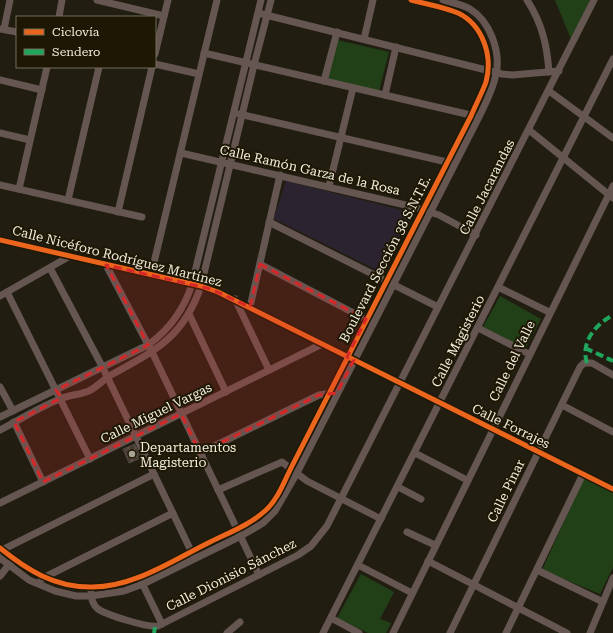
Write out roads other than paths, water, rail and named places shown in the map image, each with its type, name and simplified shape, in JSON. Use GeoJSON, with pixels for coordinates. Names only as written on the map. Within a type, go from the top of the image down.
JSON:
{"type":"FeatureCollection","features":[{"type":"Feature","properties":{"kind":"street"},"geometry":{"type":"LineString","coordinates":[[10,0],[2,29],[16,32]]}},
{"type":"Feature","properties":{"kind":"street"},"geometry":{"type":"LineString","coordinates":[[58,16],[62,0]]}},
{"type":"Feature","properties":{"kind":"street"},"geometry":{"type":"LineString","coordinates":[[97,0],[164,16]]}},
{"type":"Feature","properties":{"kind":"street"},"geometry":{"type":"LineString","coordinates":[[156,50],[168,0]]}},
{"type":"Feature","properties":{"kind":"street"},"geometry":{"type":"LineString","coordinates":[[151,275],[217,0]]}},
{"type":"Feature","properties":{"kind":"street"},"geometry":{"type":"LineString","coordinates":[[0,417],[148,345],[164,332],[179,314],[192,284],[261,0]]}},
{"type":"Feature","properties":{"kind":"street"},"geometry":{"type":"LineString","coordinates":[[0,430],[61,398],[87,392],[152,352],[171,337],[189,314],[201,286],[254,64],[271,0]]}},
{"type":"Feature","properties":{"kind":"street"},"geometry":{"type":"LineString","coordinates":[[364,39],[373,0]]}},
{"type":"Feature","properties":{"kind":"street"},"geometry":{"type":"LineString","coordinates":[[411,0],[457,13],[470,0]]}},
{"type":"Feature","properties":{"kind":"street"},"geometry":{"type":"LineString","coordinates":[[443,0],[464,6]]}},
{"type":"Feature","properties":{"kind":"street"},"geometry":{"type":"LineString","coordinates":[[527,0],[545,35],[549,72]]}},
{"type":"Feature","properties":{"kind":"street","name":"Calle Jacarandas"},"geometry":{"type":"LineString","coordinates":[[399,383],[476,235],[594,0]]}},
{"type":"Feature","properties":{"kind":"street","name":"Boulevard Sección 38 S.N.T.E."},"geometry":{"type":"LineString","coordinates":[[0,558],[34,583],[65,594],[91,596],[118,593],[143,584],[241,536],[270,518],[280,504],[328,393],[366,319],[426,210],[455,164],[491,91],[496,73],[496,52],[489,30],[478,15],[464,6]]}},
{"type":"Feature","properties":{"kind":"street"},"geometry":{"type":"LineString","coordinates":[[258,13],[496,73],[512,75],[559,70]]}},
{"type":"Feature","properties":{"kind":"street","name":"Boulevard Sección 38 S.N.T.E."},"geometry":{"type":"LineString","coordinates":[[1,550],[43,578],[70,586],[91,588],[111,586],[139,577],[237,529],[258,516],[271,505],[294,471],[337,393],[393,285],[447,162],[482,91],[488,70],[487,50],[480,33],[470,22],[457,13]]}},
{"type":"Feature","properties":{"kind":"street"},"geometry":{"type":"LineString","coordinates":[[324,81],[337,32]]}},
{"type":"Feature","properties":{"kind":"street"},"geometry":{"type":"LineString","coordinates":[[385,95],[396,47]]}},
{"type":"Feature","properties":{"kind":"street"},"geometry":{"type":"LineString","coordinates":[[204,53],[479,117]]}},
{"type":"Feature","properties":{"kind":"street","name":"Calle Magisterio"},"geometry":{"type":"LineString","coordinates":[[323,633],[398,488],[613,59]]}},
{"type":"Feature","properties":{"kind":"street"},"geometry":{"type":"LineString","coordinates":[[156,64],[199,74]]}},
{"type":"Feature","properties":{"kind":"street"},"geometry":{"type":"LineString","coordinates":[[19,189],[47,68]]}},
{"type":"Feature","properties":{"kind":"street"},"geometry":{"type":"LineString","coordinates":[[68,200],[99,68]]}},
{"type":"Feature","properties":{"kind":"street"},"geometry":{"type":"LineString","coordinates":[[118,212],[152,68]]}},
{"type":"Feature","properties":{"kind":"street"},"geometry":{"type":"LineString","coordinates":[[0,80],[42,90]]}},
{"type":"Feature","properties":{"kind":"street"},"geometry":{"type":"LineString","coordinates":[[329,186],[353,88]]}},
{"type":"Feature","properties":{"kind":"street"},"geometry":{"type":"LineString","coordinates":[[549,91],[613,138]]}},
{"type":"Feature","properties":{"kind":"street"},"geometry":{"type":"LineString","coordinates":[[234,112],[455,164]]}},
{"type":"Feature","properties":{"kind":"street"},"geometry":{"type":"LineString","coordinates":[[529,130],[611,196]]}},
{"type":"Feature","properties":{"kind":"street"},"geometry":{"type":"LineString","coordinates":[[0,133],[30,140]]}},
{"type":"Feature","properties":{"kind":"street","name":"Calle Ramón Garza de la Rosa"},"geometry":{"type":"LineString","coordinates":[[181,153],[222,161],[426,210],[476,235]]}},
{"type":"Feature","properties":{"kind":"street"},"geometry":{"type":"LineString","coordinates":[[250,307],[280,175]]}},
{"type":"Feature","properties":{"kind":"street"},"geometry":{"type":"LineString","coordinates":[[0,185],[142,217]]}},
{"type":"Feature","properties":{"kind":"street","name":"Calle del Valle"},"geometry":{"type":"LineString","coordinates":[[393,633],[549,312],[611,196],[613,186]]}},
{"type":"Feature","properties":{"kind":"street"},"geometry":{"type":"LineString","coordinates":[[269,222],[438,307]]}},
{"type":"Feature","properties":{"kind":"street","name":"Calle Nicéforo Rodríguez Martínez"},"geometry":{"type":"LineString","coordinates":[[0,240],[201,286],[250,307],[399,383]]}},
{"type":"Feature","properties":{"kind":"street"},"geometry":{"type":"LineString","coordinates":[[70,256],[3,294],[61,398],[90,459]]}},
{"type":"Feature","properties":{"kind":"street"},"geometry":{"type":"LineString","coordinates":[[260,264],[373,323]]}},
{"type":"Feature","properties":{"kind":"street"},"geometry":{"type":"LineString","coordinates":[[106,265],[152,352],[259,575]]}},
{"type":"Feature","properties":{"kind":"street"},"geometry":{"type":"LineString","coordinates":[[50,268],[103,368],[195,558]]}},
{"type":"Feature","properties":{"kind":"street"},"geometry":{"type":"LineString","coordinates":[[498,287],[549,312]]}},
{"type":"Feature","properties":{"kind":"street"},"geometry":{"type":"LineString","coordinates":[[235,300],[269,370]]}},
{"type":"Feature","properties":{"kind":"street"},"geometry":{"type":"LineString","coordinates":[[189,314],[226,392]]}},
{"type":"Feature","properties":{"kind":"street"},"geometry":{"type":"LineString","coordinates":[[478,328],[529,354]]}},
{"type":"Feature","properties":{"kind":"street","name":"Calle Miguel Vargas"},"geometry":{"type":"LineString","coordinates":[[0,503],[322,344]]}},
{"type":"Feature","properties":{"kind":"street","name":"Calle Pinar"},"geometry":{"type":"LineString","coordinates":[[450,633],[580,368],[587,362],[613,374]]}},
{"type":"Feature","properties":{"kind":"street","name":"Calle Forrajes"},"geometry":{"type":"LineString","coordinates":[[399,383],[539,451],[613,489]]}},
{"type":"Feature","properties":{"kind":"street","name":"Calle Dionisio Sánchez"},"geometry":{"type":"LineString","coordinates":[[91,596],[94,604],[102,611],[151,626],[162,624],[298,556],[311,546],[327,526],[399,383]]}},
{"type":"Feature","properties":{"kind":"street"},"geometry":{"type":"LineString","coordinates":[[0,387],[13,411]]}},
{"type":"Feature","properties":{"kind":"street"},"geometry":{"type":"LineString","coordinates":[[200,453],[319,395],[337,393]]}},
{"type":"Feature","properties":{"kind":"street"},"geometry":{"type":"LineString","coordinates":[[562,405],[613,432]]}},
{"type":"Feature","properties":{"kind":"street"},"geometry":{"type":"LineString","coordinates":[[14,422],[43,482]]}},
{"type":"Feature","properties":{"kind":"street"},"geometry":{"type":"LineString","coordinates":[[415,453],[467,480]]}},
{"type":"Feature","properties":{"kind":"street"},"geometry":{"type":"LineString","coordinates":[[218,490],[279,462],[285,462],[294,471],[381,519]]}},
{"type":"Feature","properties":{"kind":"street"},"geometry":{"type":"LineString","coordinates":[[1,550],[154,474]]}},
{"type":"Feature","properties":{"kind":"street"},"geometry":{"type":"LineString","coordinates":[[506,633],[583,474]]}},
{"type":"Feature","properties":{"kind":"street"},"geometry":{"type":"LineString","coordinates":[[398,488],[422,499]]}},
{"type":"Feature","properties":{"kind":"street"},"geometry":{"type":"LineString","coordinates":[[34,583],[173,513]]}},
{"type":"Feature","properties":{"kind":"street"},"geometry":{"type":"LineString","coordinates":[[407,532],[436,545]]}},
{"type":"Feature","properties":{"kind":"street"},"geometry":{"type":"LineString","coordinates":[[0,576],[13,558]]}},
{"type":"Feature","properties":{"kind":"street"},"geometry":{"type":"LineString","coordinates":[[428,561],[567,633]]}},
{"type":"Feature","properties":{"kind":"street"},"geometry":{"type":"LineString","coordinates":[[358,565],[412,593]]}},
{"type":"Feature","properties":{"kind":"street"},"geometry":{"type":"LineString","coordinates":[[537,570],[603,602]]}},
{"type":"Feature","properties":{"kind":"street"},"geometry":{"type":"LineString","coordinates":[[139,577],[162,624]]}},
{"type":"Feature","properties":{"kind":"street"},"geometry":{"type":"LineString","coordinates":[[590,633],[613,578]]}},
{"type":"Feature","properties":{"kind":"street"},"geometry":{"type":"LineString","coordinates":[[91,588],[91,596]]}},
{"type":"Feature","properties":{"kind":"street"},"geometry":{"type":"LineString","coordinates":[[331,618],[359,633]]}},
{"type":"Feature","properties":{"kind":"street"},"geometry":{"type":"LineString","coordinates":[[227,633],[240,622]]}},
{"type":"Feature","properties":{"kind":"place","name":"Departamentos Magisterio"},"geometry":{"type":"Point","coordinates":[132,454]}}]}
